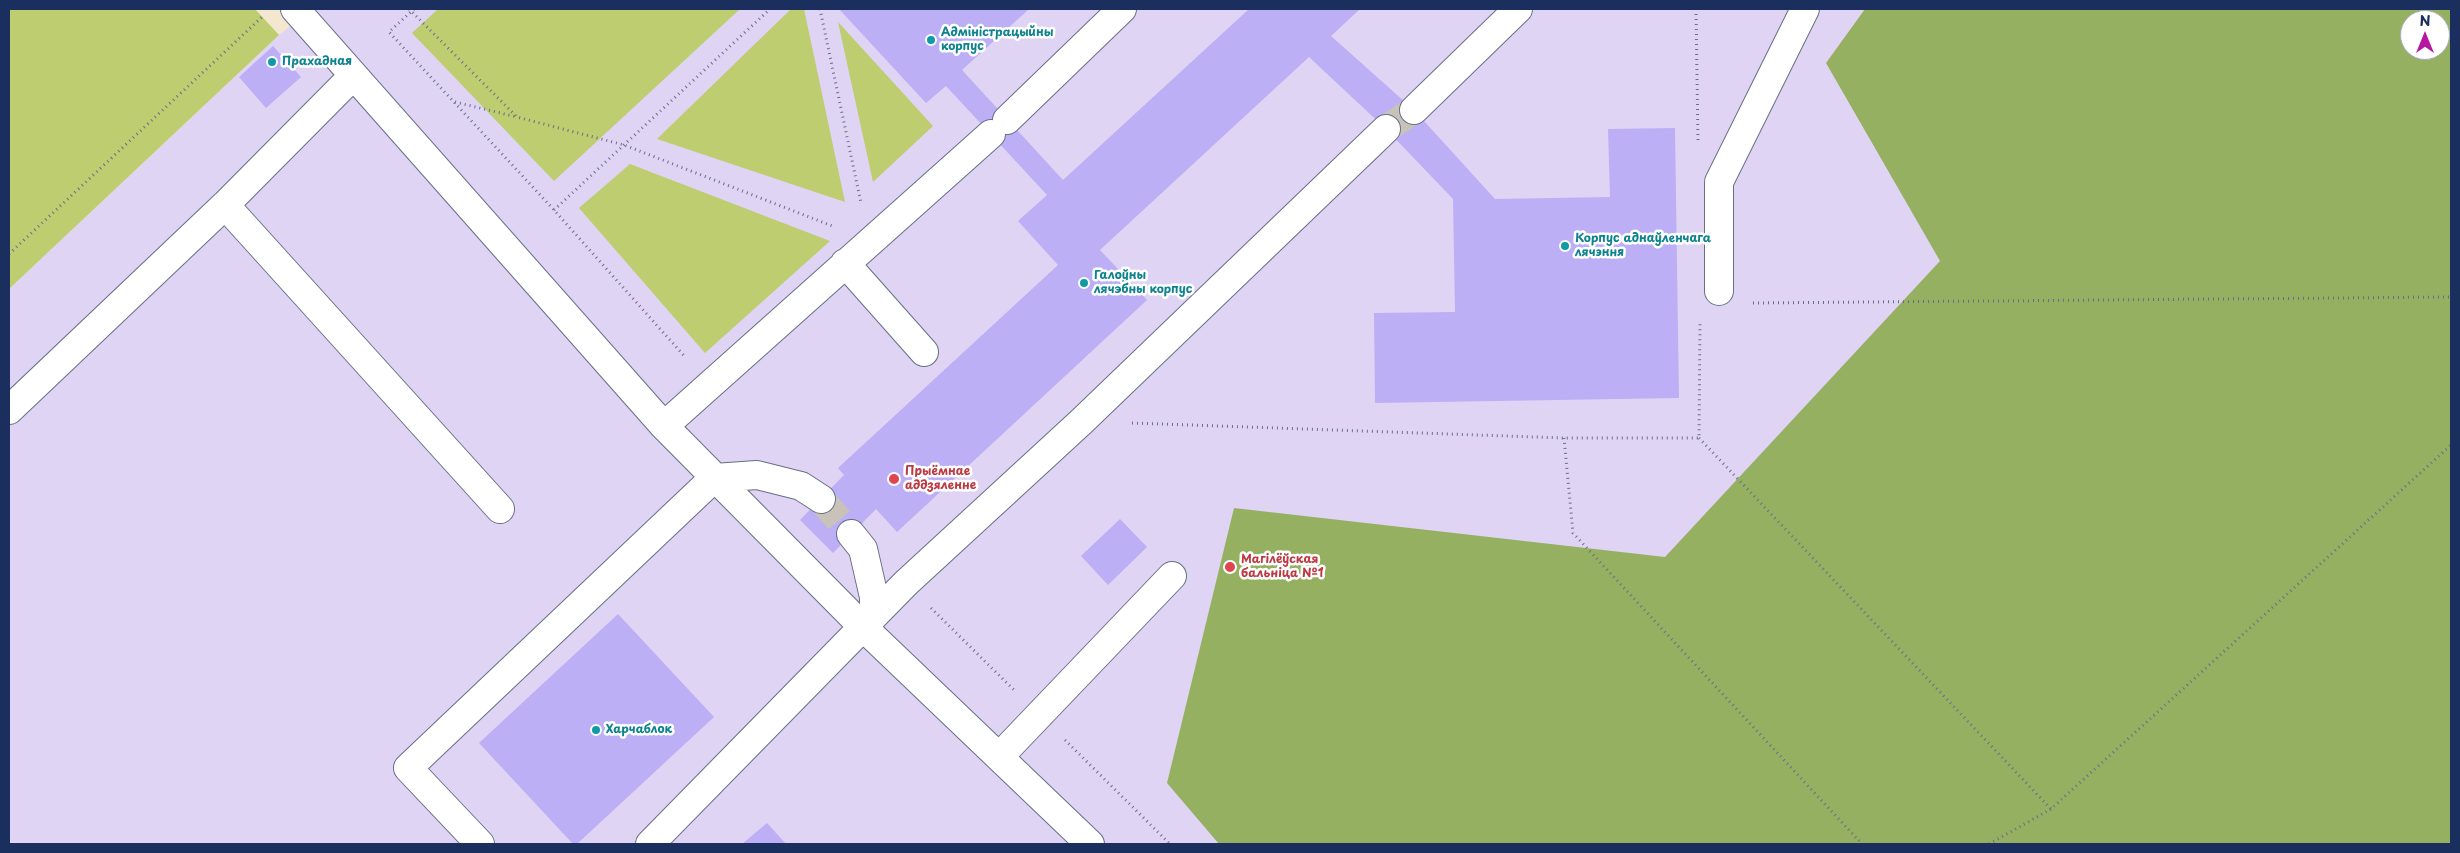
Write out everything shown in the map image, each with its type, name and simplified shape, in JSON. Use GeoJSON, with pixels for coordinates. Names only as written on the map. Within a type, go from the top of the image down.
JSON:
{"type":"FeatureCollection","features":[{"type":"Feature","properties":{"kind":"lane"},"geometry":{"type":"LineString","coordinates":[[295,9],[664,426],[864,628],[1090,844]]}},
{"type":"Feature","properties":{"kind":"lane"},"geometry":{"type":"LineString","coordinates":[[664,426],[869,241],[999,127],[1122,9]]}},
{"type":"Feature","properties":{"kind":"lane"},"geometry":{"type":"LineString","coordinates":[[1414,110],[1518,9]]}},
{"type":"Feature","properties":{"kind":"lane"},"geometry":{"type":"LineString","coordinates":[[1719,291],[1719,182],[1805,9]]}},
{"type":"Feature","properties":{"kind":"lane"},"geometry":{"type":"LineString","coordinates":[[9,410],[225,205],[353,76]]}},
{"type":"Feature","properties":{"kind":"lane"},"geometry":{"type":"LineString","coordinates":[[650,844],[864,628],[906,583],[1081,422],[1386,130]]}},
{"type":"Feature","properties":{"kind":"lane"},"geometry":{"type":"LineString","coordinates":[[225,205],[500,509]]}},
{"type":"Feature","properties":{"kind":"lane"},"geometry":{"type":"LineString","coordinates":[[845,263],[924,352]]}},
{"type":"Feature","properties":{"kind":"lane"},"geometry":{"type":"LineString","coordinates":[[480,844],[408,768],[714,478],[757,475],[801,486],[821,499]]}},
{"type":"Feature","properties":{"kind":"lane"},"geometry":{"type":"LineString","coordinates":[[851,534],[863,550],[874,597],[874,610],[864,628]]}},
{"type":"Feature","properties":{"kind":"lane"},"geometry":{"type":"LineString","coordinates":[[1000,757],[1172,576]]}},
{"type":"Feature","properties":{"kind":"path"},"geometry":{"type":"LineString","coordinates":[[517,117],[411,9],[389,32],[554,210],[710,385]]}},
{"type":"Feature","properties":{"kind":"path"},"geometry":{"type":"LineString","coordinates":[[554,210],[770,9]]}},
{"type":"Feature","properties":{"kind":"path"},"geometry":{"type":"LineString","coordinates":[[820,9],[869,241]]}},
{"type":"Feature","properties":{"kind":"path"},"geometry":{"type":"LineString","coordinates":[[1696,9],[1698,146]]}},
{"type":"Feature","properties":{"kind":"path"},"geometry":{"type":"LineString","coordinates":[[9,254],[263,16]]}},
{"type":"Feature","properties":{"kind":"path"},"geometry":{"type":"LineString","coordinates":[[454,101],[624,145],[869,241]]}},
{"type":"Feature","properties":{"kind":"path"},"geometry":{"type":"LineString","coordinates":[[1749,303],[2451,297]]}},
{"type":"Feature","properties":{"kind":"path"},"geometry":{"type":"LineString","coordinates":[[1700,313],[1699,438],[2051,809]]}},
{"type":"Feature","properties":{"kind":"path"},"geometry":{"type":"LineString","coordinates":[[1081,422],[1564,438],[1699,438]]}},
{"type":"Feature","properties":{"kind":"path"},"geometry":{"type":"LineString","coordinates":[[1564,438],[1573,533],[1862,844]]}},
{"type":"Feature","properties":{"kind":"path"},"geometry":{"type":"LineString","coordinates":[[1989,844],[2051,809],[2451,445]]}},
{"type":"Feature","properties":{"kind":"shaded area","name":"Магілёўская бальніца №1"},"geometry":{"type":"Polygon","coordinates":[[[312,9],[2451,9],[2451,844],[9,844],[9,289],[279,35],[312,9]]]}},
{"type":"Feature","properties":{"kind":"green space"},"geometry":{"type":"Polygon","coordinates":[[[9,9],[255,9],[279,35],[9,289],[9,9]]]}},
{"type":"Feature","properties":{"kind":"green space"},"geometry":{"type":"Polygon","coordinates":[[[438,9],[740,9],[554,181],[412,33],[438,9]]]}},
{"type":"Feature","properties":{"kind":"green space"},"geometry":{"type":"Polygon","coordinates":[[[791,9],[804,9],[845,202],[657,139],[791,9]]]}},
{"type":"Feature","properties":{"kind":"green space"},"geometry":{"type":"Polygon","coordinates":[[[1865,9],[2451,9],[2451,844],[1219,844],[1167,783],[1234,508],[1665,557],[1940,261],[1826,63],[1865,9]]]}},
{"type":"Feature","properties":{"kind":"green space"},"geometry":{"type":"Polygon","coordinates":[[[838,22],[933,126],[873,182],[838,22]]]}},
{"type":"Feature","properties":{"kind":"green space"},"geometry":{"type":"Polygon","coordinates":[[[630,164],[830,241],[705,353],[579,208],[630,164]]]}},
{"type":"Feature","properties":{"kind":"building"},"geometry":{"type":"Polygon","coordinates":[[[839,9],[1029,9],[962,70],[1063,180],[1249,9],[1360,9],[1331,36],[1414,110],[1495,199],[1610,197],[1608,129],[1675,128],[1679,398],[1375,403],[1374,313],[1455,312],[1453,199],[1386,129],[1309,57],[1100,250],[1147,300],[897,532],[876,509],[833,553],[800,520],[844,475],[838,468],[1058,265],[1018,221],[1047,195],[946,86],[926,103],[839,9]]]}},
{"type":"Feature","properties":{"kind":"building","name":"Прахадная"},"geometry":{"type":"Polygon","coordinates":[[[273,46],[301,77],[266,108],[239,77],[273,46]]]}},
{"type":"Feature","properties":{"kind":"building"},"geometry":{"type":"Polygon","coordinates":[[[1120,519],[1147,547],[1108,585],[1081,556],[1120,519]]]}},
{"type":"Feature","properties":{"kind":"building","name":"Харчаблок"},"geometry":{"type":"Polygon","coordinates":[[[618,614],[714,717],[577,844],[573,844],[479,743],[618,614]]]}},
{"type":"Feature","properties":{"kind":"building"},"geometry":{"type":"Polygon","coordinates":[[[767,823],[786,844],[742,844],[767,823]]]}},
{"type":"Feature","properties":{"kind":"tunnel"},"geometry":{"type":"LineString","coordinates":[[1386,129],[1414,110]]}},
{"type":"Feature","properties":{"kind":"tunnel"},"geometry":{"type":"LineString","coordinates":[[821,499],[851,534]]}},
{"type":"Feature","properties":{"kind":"place","name":"Адміністрацыйны корпус"},"geometry":{"type":"Point","coordinates":[931,40]}},
{"type":"Feature","properties":{"kind":"place","name":"Прахадная"},"geometry":{"type":"Point","coordinates":[272,62]}},
{"type":"Feature","properties":{"kind":"place","name":"Корпус аднаўленчага лячэння"},"geometry":{"type":"Point","coordinates":[1565,246]}},
{"type":"Feature","properties":{"kind":"place","name":"Галоўны лячэбны корпус"},"geometry":{"type":"Point","coordinates":[1084,283]}},
{"type":"Feature","properties":{"kind":"place","name":"Прыёмнае аддзяленне"},"geometry":{"type":"Point","coordinates":[894,479]}},
{"type":"Feature","properties":{"kind":"place","name":"Магілёўская бальніца №1"},"geometry":{"type":"Point","coordinates":[1230,567]}},
{"type":"Feature","properties":{"kind":"place","name":"Харчаблок"},"geometry":{"type":"Point","coordinates":[596,730]}}]}
